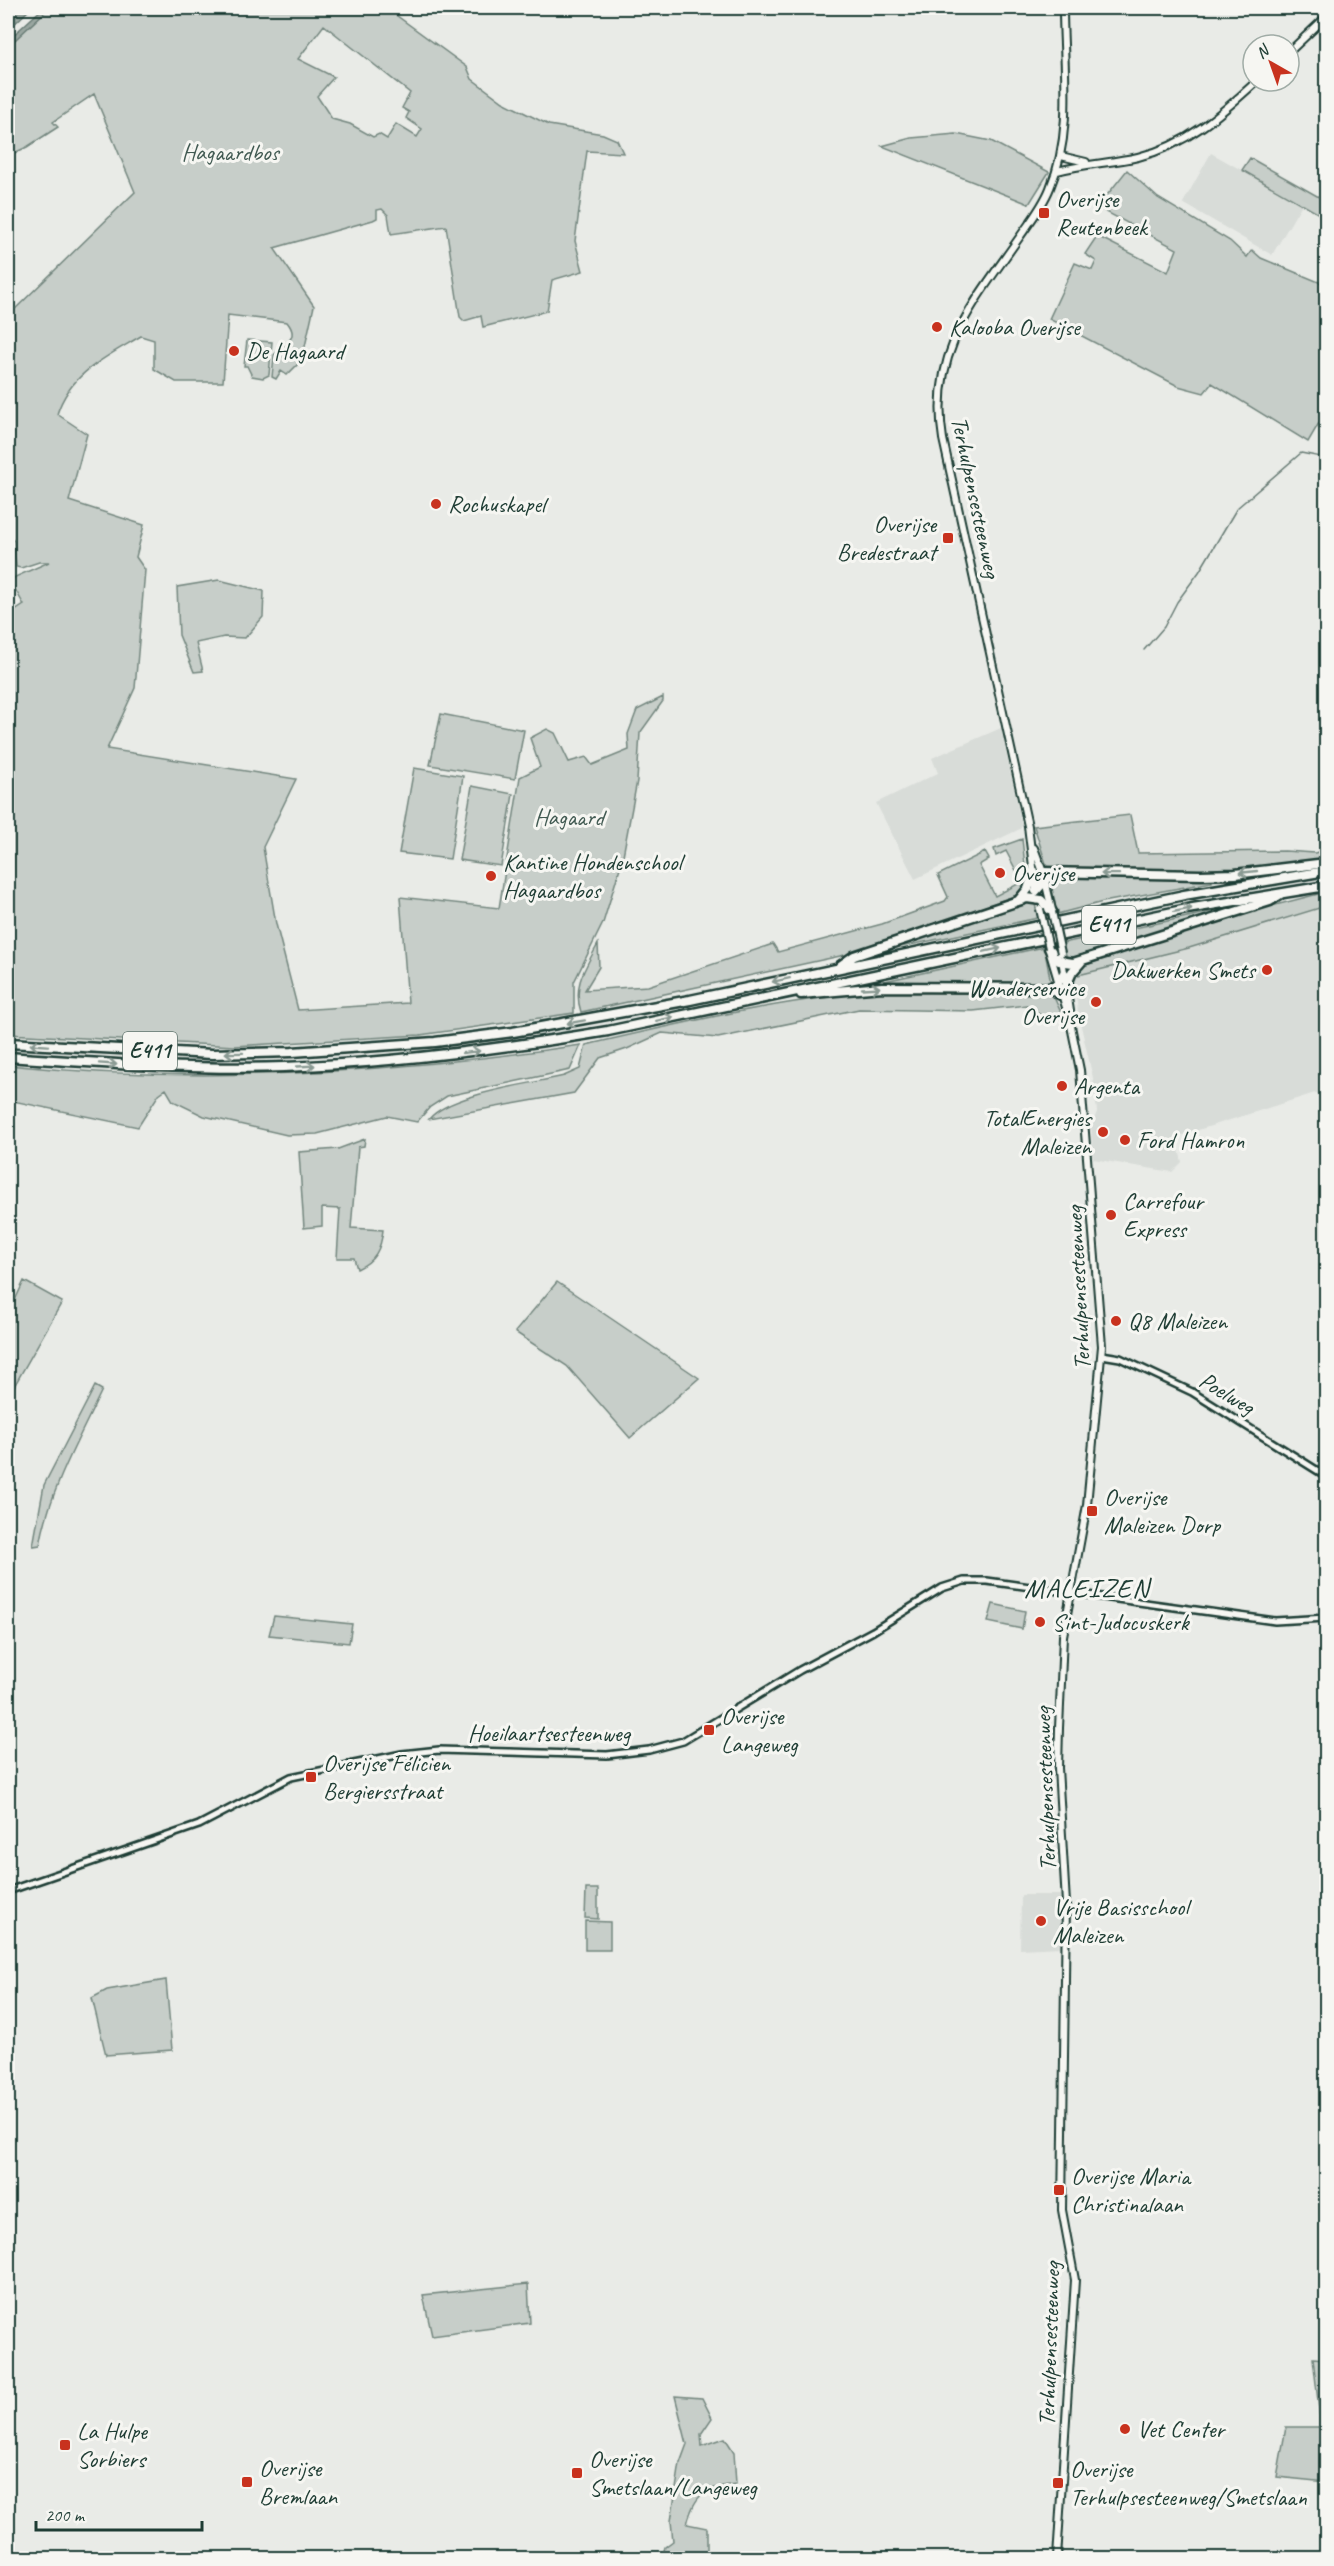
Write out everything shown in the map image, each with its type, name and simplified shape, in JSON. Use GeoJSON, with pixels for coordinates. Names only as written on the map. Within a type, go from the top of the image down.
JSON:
{"type":"FeatureCollection","features":[{"type":"Feature","properties":{"kind":"highway"},"geometry":{"type":"LineString","coordinates":[[1016,902],[1043,874],[1201,875],[1326,863]]}},
{"type":"Feature","properties":{"kind":"highway"},"geometry":{"type":"LineString","coordinates":[[1279,877],[1299,867]]}},
{"type":"Feature","properties":{"kind":"highway","name":"E411"},"geometry":{"type":"LineString","coordinates":[[8,1043],[212,1054],[354,1049],[435,1042],[610,1016],[1279,877],[1326,871]]}},
{"type":"Feature","properties":{"kind":"highway"},"geometry":{"type":"LineString","coordinates":[[1043,874],[1040,897],[1052,912]]}},
{"type":"Feature","properties":{"kind":"highway","name":"E411"},"geometry":{"type":"LineString","coordinates":[[8,1058],[206,1068],[294,1066],[413,1059],[513,1047],[608,1031],[1187,909],[1326,886]]}},
{"type":"Feature","properties":{"kind":"highway"},"geometry":{"type":"LineString","coordinates":[[1060,964],[1084,959],[1270,901],[1284,892]]}},
{"type":"Feature","properties":{"kind":"highway"},"geometry":{"type":"LineString","coordinates":[[838,968],[854,956],[1016,902],[1040,897]]}},
{"type":"Feature","properties":{"kind":"highway"},"geometry":{"type":"LineString","coordinates":[[1048,948],[1060,964],[1058,986],[1061,995]]}},
{"type":"Feature","properties":{"kind":"highway"},"geometry":{"type":"LineString","coordinates":[[792,993],[812,995],[882,987],[1058,986],[1084,959]]}},
{"type":"Feature","properties":{"kind":"main road","name":"Terhulpensesteenweg"},"geometry":{"type":"LineString","coordinates":[[1048,948],[1040,897],[1043,874],[1031,842],[943,439],[940,398],[946,357],[960,325],[1036,215],[1057,171],[1064,129],[1063,8]]}},
{"type":"Feature","properties":{"kind":"main road"},"geometry":{"type":"LineString","coordinates":[[1301,40],[1326,17]]}},
{"type":"Feature","properties":{"kind":"main road"},"geometry":{"type":"LineString","coordinates":[[1057,171],[1139,156],[1181,141],[1212,122],[1244,93]]}},
{"type":"Feature","properties":{"kind":"main road"},"geometry":{"type":"LineString","coordinates":[[1061,156],[1074,161],[1092,163]]}},
{"type":"Feature","properties":{"kind":"main road","name":"Terhulpensesteenweg"},"geometry":{"type":"LineString","coordinates":[[1040,897],[1043,874]]}},
{"type":"Feature","properties":{"kind":"main road","name":"Terhulpensesteenweg"},"geometry":{"type":"LineString","coordinates":[[1052,912],[1060,964],[1058,986],[1070,1021],[1080,1070],[1086,1119],[1102,1355],[1087,1505],[1062,1651],[1058,1768],[1066,1903],[1062,2210],[1075,2280],[1057,2559]]}},
{"type":"Feature","properties":{"kind":"main road","name":"Terhulpensesteenweg"},"geometry":{"type":"LineString","coordinates":[[1061,995],[1070,1021]]}},
{"type":"Feature","properties":{"kind":"street","name":"Poelweg"},"geometry":{"type":"LineString","coordinates":[[1102,1355],[1120,1358],[1192,1392],[1326,1476]]}},
{"type":"Feature","properties":{"kind":"street","name":"Hoeilaartsesteenweg"},"geometry":{"type":"LineString","coordinates":[[8,1891],[199,1825],[291,1777],[402,1754],[439,1749],[607,1755],[650,1750],[684,1741],[800,1670],[873,1631],[932,1593],[952,1584],[987,1581],[1275,1621],[1326,1618]]}},
{"type":"Feature","properties":{"kind":"shaded area"},"geometry":{"type":"Polygon","coordinates":[[[8,8],[30,8],[30,9],[8,30],[8,8]]]}},
{"type":"Feature","properties":{"kind":"shaded area"},"geometry":{"type":"Polygon","coordinates":[[[43,8],[49,8],[8,45],[8,40],[43,8]]]}},
{"type":"Feature","properties":{"kind":"shaded area"},"geometry":{"type":"Polygon","coordinates":[[[1211,153],[1302,204],[1272,255],[1183,203],[1211,153]]]}},
{"type":"Feature","properties":{"kind":"shaded area"},"geometry":{"type":"Polygon","coordinates":[[[1001,728],[1022,825],[1020,829],[915,879],[876,803],[938,773],[932,758],[1001,728]]]}},
{"type":"Feature","properties":{"kind":"shaded area"},"geometry":{"type":"Polygon","coordinates":[[[1326,906],[1326,1098],[1315,1093],[1176,1137],[1182,1162],[1172,1172],[1093,1159],[1091,1127],[1097,1112],[1093,1078],[1078,1013],[1074,976],[1189,948],[1326,906]]]}},
{"type":"Feature","properties":{"kind":"shaded area","name":"Vrije Basisschool Maleizen"},"geometry":{"type":"Polygon","coordinates":[[[1021,1895],[1061,1895],[1061,1947],[1020,1949],[1021,1895]]]}},
{"type":"Feature","properties":{"kind":"green space"},"geometry":{"type":"Polygon","coordinates":[[[46,8],[390,8],[389,10],[467,67],[472,79],[503,102],[549,125],[603,134],[617,140],[623,153],[587,151],[575,241],[583,271],[552,280],[547,311],[483,327],[481,316],[464,321],[460,317],[446,226],[391,234],[388,215],[382,209],[377,210],[377,218],[373,220],[274,248],[314,306],[302,360],[287,375],[281,371],[276,379],[272,377],[274,355],[291,337],[291,328],[287,322],[228,315],[223,382],[176,382],[154,369],[154,340],[141,336],[102,359],[80,377],[71,387],[57,414],[87,434],[69,501],[144,525],[136,557],[145,570],[135,688],[107,749],[296,779],[263,847],[276,924],[298,1010],[408,1003],[400,897],[499,908],[520,777],[540,767],[530,738],[547,729],[555,733],[569,762],[586,757],[592,765],[629,750],[628,734],[637,710],[663,697],[663,701],[640,733],[637,781],[622,861],[603,923],[574,982],[574,1013],[420,1035],[235,1046],[8,1034],[8,646],[15,630],[15,611],[24,605],[11,582],[15,577],[49,562],[16,567],[14,541],[8,535],[8,309],[12,312],[135,192],[94,94],[53,122],[58,127],[8,156],[8,41],[46,8]],[[324,25],[298,59],[334,77],[317,96],[332,119],[350,124],[373,137],[379,134],[387,139],[396,124],[417,137],[422,129],[406,118],[409,112],[402,108],[410,93],[324,25]]]}},
{"type":"Feature","properties":{"kind":"green space"},"geometry":{"type":"Polygon","coordinates":[[[956,134],[991,141],[1049,172],[1029,204],[882,146],[911,138],[956,134]]]}},
{"type":"Feature","properties":{"kind":"green space"},"geometry":{"type":"Polygon","coordinates":[[[1250,158],[1326,201],[1326,218],[1242,170],[1250,158]]]}},
{"type":"Feature","properties":{"kind":"green space"},"geometry":{"type":"Polygon","coordinates":[[[1127,170],[1158,198],[1230,241],[1247,257],[1252,250],[1261,258],[1326,285],[1326,411],[1308,442],[1212,383],[1204,393],[1178,386],[1049,319],[1075,263],[1092,270],[1096,261],[1085,254],[1097,236],[1168,272],[1177,249],[1093,205],[1108,194],[1127,170]]]}},
{"type":"Feature","properties":{"kind":"green space"},"geometry":{"type":"Polygon","coordinates":[[[247,340],[272,342],[269,375],[263,378],[252,376],[247,366],[244,366],[247,340]]]}},
{"type":"Feature","properties":{"kind":"green space"},"geometry":{"type":"Polygon","coordinates":[[[219,580],[264,591],[263,617],[245,638],[224,637],[196,643],[203,671],[194,672],[179,635],[177,587],[219,580]]]}},
{"type":"Feature","properties":{"kind":"green space"},"geometry":{"type":"Polygon","coordinates":[[[441,714],[524,730],[515,779],[430,765],[441,714]]]}},
{"type":"Feature","properties":{"kind":"green space"},"geometry":{"type":"Polygon","coordinates":[[[414,768],[463,776],[450,859],[399,853],[414,768]]]}},
{"type":"Feature","properties":{"kind":"green space"},"geometry":{"type":"Polygon","coordinates":[[[472,786],[513,794],[501,866],[459,860],[472,786]]]}},
{"type":"Feature","properties":{"kind":"green space"},"geometry":{"type":"Polygon","coordinates":[[[1130,815],[1138,853],[1285,851],[1315,853],[1326,849],[1326,861],[1204,872],[1047,867],[1034,826],[1130,815]]]}},
{"type":"Feature","properties":{"kind":"green space"},"geometry":{"type":"Polygon","coordinates":[[[1022,839],[1026,874],[1023,888],[1025,891],[1020,894],[854,953],[581,1012],[579,985],[598,944],[599,967],[585,990],[648,986],[773,944],[778,952],[882,924],[945,901],[948,897],[938,875],[985,852],[989,859],[979,865],[995,896],[1022,882],[1006,851],[996,856],[994,849],[1022,839]]]}},
{"type":"Feature","properties":{"kind":"green space"},"geometry":{"type":"Polygon","coordinates":[[[1060,876],[1211,877],[1212,882],[1103,902],[1057,914],[1050,878],[1060,876]]]}},
{"type":"Feature","properties":{"kind":"green space"},"geometry":{"type":"Polygon","coordinates":[[[1326,892],[1326,906],[1189,948],[1074,976],[1080,967],[1206,923],[1326,892]]]}},
{"type":"Feature","properties":{"kind":"green space"},"geometry":{"type":"Polygon","coordinates":[[[1034,899],[1038,918],[896,948],[895,945],[1034,899]]]}},
{"type":"Feature","properties":{"kind":"green space"},"geometry":{"type":"Polygon","coordinates":[[[1225,909],[1070,961],[1067,959],[1063,943],[1225,909]]]}},
{"type":"Feature","properties":{"kind":"green space"},"geometry":{"type":"Polygon","coordinates":[[[1044,947],[1051,983],[1045,985],[882,985],[880,982],[1044,947]]]}},
{"type":"Feature","properties":{"kind":"green space"},"geometry":{"type":"Polygon","coordinates":[[[886,991],[1045,991],[1052,993],[1064,1019],[1046,1019],[1027,1005],[973,1011],[859,1009],[718,1038],[662,1033],[600,1058],[574,1093],[429,1119],[439,1110],[472,1097],[564,1076],[580,1069],[586,1045],[773,1006],[886,991]]]}},
{"type":"Feature","properties":{"kind":"green space"},"geometry":{"type":"Polygon","coordinates":[[[581,1045],[570,1070],[447,1096],[430,1107],[417,1122],[387,1116],[317,1134],[287,1135],[204,1116],[173,1101],[166,1089],[159,1094],[138,1127],[8,1100],[8,1065],[151,1074],[294,1073],[438,1063],[581,1045]]]}},
{"type":"Feature","properties":{"kind":"green space"},"geometry":{"type":"Polygon","coordinates":[[[365,1139],[364,1146],[358,1147],[351,1228],[383,1230],[376,1254],[357,1269],[354,1258],[337,1258],[340,1209],[322,1208],[322,1226],[304,1228],[299,1152],[338,1149],[365,1139]]]}},
{"type":"Feature","properties":{"kind":"green space"},"geometry":{"type":"Polygon","coordinates":[[[24,1281],[62,1302],[13,1388],[8,1384],[8,1315],[24,1281]]]}},
{"type":"Feature","properties":{"kind":"green space"},"geometry":{"type":"Polygon","coordinates":[[[557,1282],[699,1378],[630,1438],[567,1366],[515,1332],[557,1282]]]}},
{"type":"Feature","properties":{"kind":"green space"},"geometry":{"type":"Polygon","coordinates":[[[95,1386],[102,1390],[58,1485],[40,1545],[33,1546],[44,1485],[95,1386]]]}},
{"type":"Feature","properties":{"kind":"green space"},"geometry":{"type":"Polygon","coordinates":[[[993,1604],[1025,1611],[1022,1629],[988,1622],[993,1604]]]}},
{"type":"Feature","properties":{"kind":"green space"},"geometry":{"type":"Polygon","coordinates":[[[274,1616],[352,1624],[349,1643],[269,1635],[274,1616]]]}},
{"type":"Feature","properties":{"kind":"green space"},"geometry":{"type":"Polygon","coordinates":[[[586,1889],[598,1889],[598,1919],[585,1918],[586,1889]]]}},
{"type":"Feature","properties":{"kind":"green space"},"geometry":{"type":"Polygon","coordinates":[[[585,1921],[610,1922],[610,1950],[585,1950],[585,1921]]]}},
{"type":"Feature","properties":{"kind":"green space"},"geometry":{"type":"Polygon","coordinates":[[[166,1980],[172,2050],[106,2055],[92,1998],[107,1990],[166,1980]]]}},
{"type":"Feature","properties":{"kind":"green space"},"geometry":{"type":"Polygon","coordinates":[[[528,2284],[530,2323],[432,2336],[423,2295],[528,2284]]]}},
{"type":"Feature","properties":{"kind":"green space"},"geometry":{"type":"Polygon","coordinates":[[[1313,2358],[1326,2359],[1326,2482],[1277,2477],[1286,2427],[1321,2427],[1313,2358]]]}},
{"type":"Feature","properties":{"kind":"green space"},"geometry":{"type":"Polygon","coordinates":[[[675,2396],[702,2398],[712,2418],[701,2434],[702,2446],[725,2438],[734,2452],[736,2484],[717,2487],[698,2498],[687,2524],[707,2528],[707,2558],[662,2558],[665,2547],[673,2541],[671,2521],[680,2463],[687,2444],[675,2396]]]}},
{"type":"Feature","properties":{"kind":"waterway"},"geometry":{"type":"LineString","coordinates":[[1144,650],[1164,627],[1177,602],[1199,572],[1237,508],[1301,453],[1326,458]]}},
{"type":"Feature","properties":{"kind":"place","name":"Overijse Reutenbeek"},"geometry":{"type":"Point","coordinates":[1044,213]}},
{"type":"Feature","properties":{"kind":"place","name":"Kalooba Overijse"},"geometry":{"type":"Point","coordinates":[937,327]}},
{"type":"Feature","properties":{"kind":"place","name":"De Hagaard"},"geometry":{"type":"Point","coordinates":[234,351]}},
{"type":"Feature","properties":{"kind":"place","name":"Rochuskapel"},"geometry":{"type":"Point","coordinates":[436,504]}},
{"type":"Feature","properties":{"kind":"place","name":"Overijse Bredestraat"},"geometry":{"type":"Point","coordinates":[948,538]}},
{"type":"Feature","properties":{"kind":"place","name":"Overijse"},"geometry":{"type":"Point","coordinates":[1000,873]}},
{"type":"Feature","properties":{"kind":"place","name":"Kantine Hondenschool Hagaardbos"},"geometry":{"type":"Point","coordinates":[491,876]}},
{"type":"Feature","properties":{"kind":"place","name":"Dakwerken Smets"},"geometry":{"type":"Point","coordinates":[1267,970]}},
{"type":"Feature","properties":{"kind":"place","name":"Wonderservice Overijse"},"geometry":{"type":"Point","coordinates":[1096,1002]}},
{"type":"Feature","properties":{"kind":"place","name":"Argenta"},"geometry":{"type":"Point","coordinates":[1062,1086]}},
{"type":"Feature","properties":{"kind":"place","name":"TotalEnergies Maleizen"},"geometry":{"type":"Point","coordinates":[1103,1132]}},
{"type":"Feature","properties":{"kind":"place","name":"Ford Hamron"},"geometry":{"type":"Point","coordinates":[1125,1140]}},
{"type":"Feature","properties":{"kind":"place","name":"Carrefour Express"},"geometry":{"type":"Point","coordinates":[1111,1215]}},
{"type":"Feature","properties":{"kind":"place","name":"Q8 Maleizen"},"geometry":{"type":"Point","coordinates":[1116,1321]}},
{"type":"Feature","properties":{"kind":"place","name":"Overijse Maleizen Dorp"},"geometry":{"type":"Point","coordinates":[1092,1511]}},
{"type":"Feature","properties":{"kind":"place","name":"Sint-Judocuskerk"},"geometry":{"type":"Point","coordinates":[1040,1622]}},
{"type":"Feature","properties":{"kind":"place","name":"Overijse Langeweg"},"geometry":{"type":"Point","coordinates":[709,1730]}},
{"type":"Feature","properties":{"kind":"place","name":"Overijse Félicien Bergiersstraat"},"geometry":{"type":"Point","coordinates":[311,1777]}},
{"type":"Feature","properties":{"kind":"place","name":"Vrije Basisschool Maleizen"},"geometry":{"type":"Point","coordinates":[1041,1921]}},
{"type":"Feature","properties":{"kind":"place","name":"Overijse Maria Christinalaan"},"geometry":{"type":"Point","coordinates":[1059,2190]}},
{"type":"Feature","properties":{"kind":"place","name":"Vet Center"},"geometry":{"type":"Point","coordinates":[1125,2429]}},
{"type":"Feature","properties":{"kind":"place","name":"La Hulpe Sorbiers"},"geometry":{"type":"Point","coordinates":[65,2445]}},
{"type":"Feature","properties":{"kind":"place","name":"Overijse Smetslaan/Langeweg"},"geometry":{"type":"Point","coordinates":[577,2473]}},
{"type":"Feature","properties":{"kind":"place","name":"Overijse Bremlaan"},"geometry":{"type":"Point","coordinates":[247,2482]}},
{"type":"Feature","properties":{"kind":"place","name":"Overijse Terhulpsesteenweg/Smetslaan"},"geometry":{"type":"Point","coordinates":[1058,2483]}},
{"type":"Feature","properties":{"kind":"district","name":"MALEIZEN"},"geometry":{"type":"Point","coordinates":[1087,1588]}},
{"type":"Feature","properties":{"kind":"park label","name":"Hagaardbos"},"geometry":{"type":"Point","coordinates":[230,152]}},
{"type":"Feature","properties":{"kind":"park label","name":"Hagaard"},"geometry":{"type":"Point","coordinates":[569,817]}}]}
